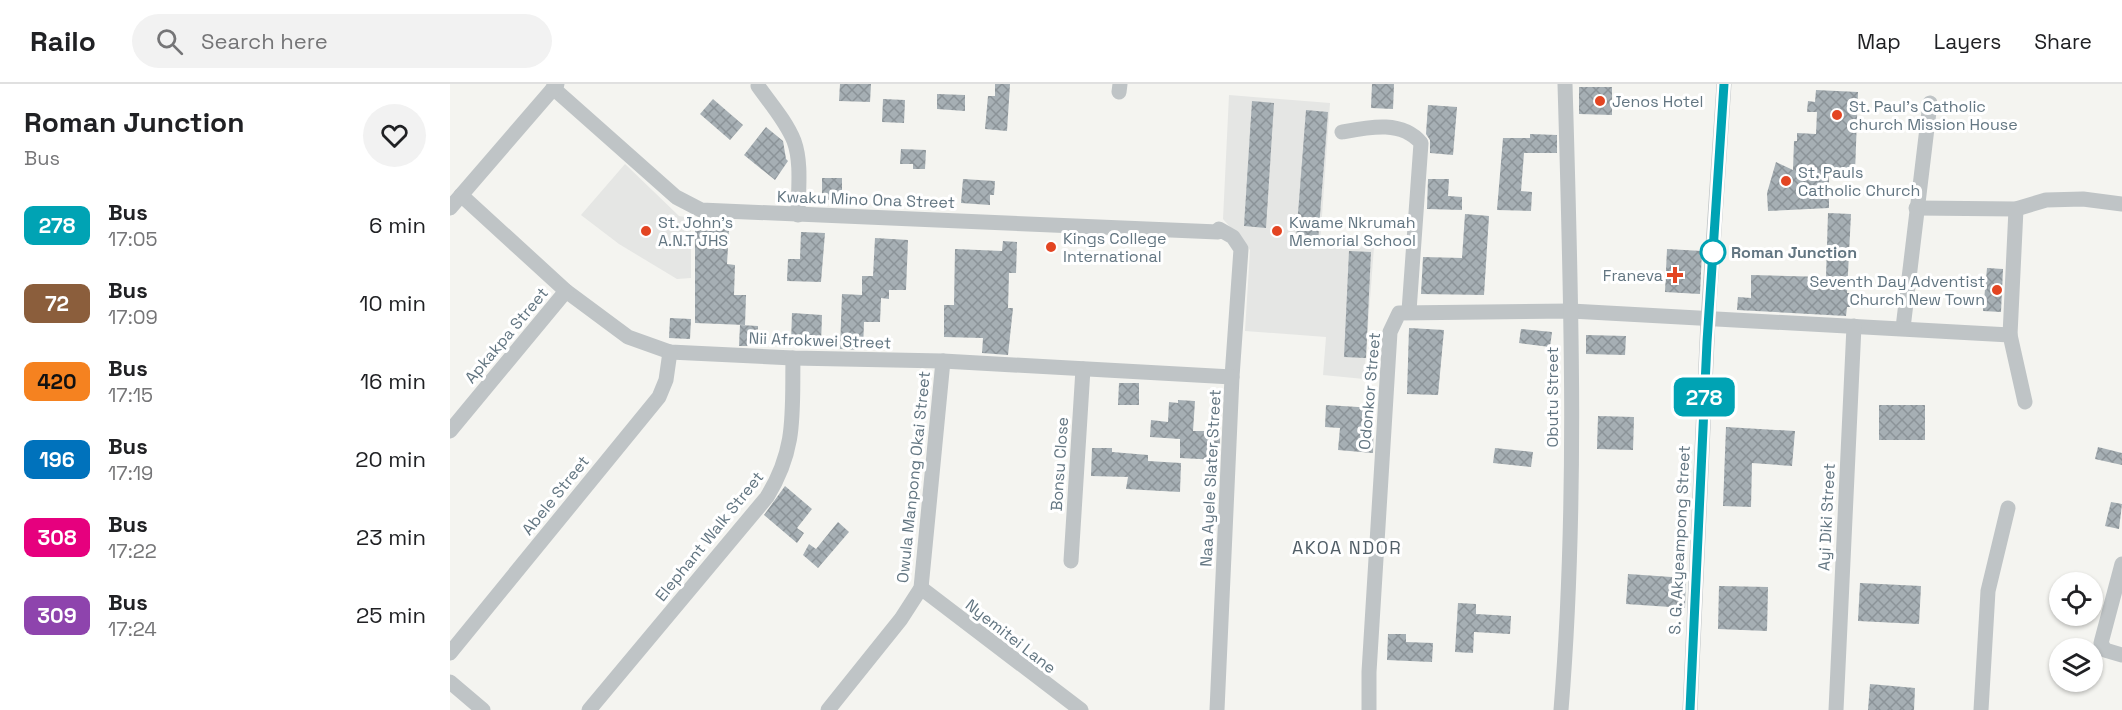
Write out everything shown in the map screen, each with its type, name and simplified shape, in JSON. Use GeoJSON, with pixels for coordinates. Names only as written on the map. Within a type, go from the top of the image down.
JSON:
{"type":"FeatureCollection","features":[{"type":"Feature","properties":{"kind":"street","name":"Obutu Street"},"geometry":{"type":"LineString","coordinates":[[1561,710],[1570,518],[1571,312],[1565,84]]}},
{"type":"Feature","properties":{"kind":"street","name":"S. G. Akyeampong Street"},"geometry":{"type":"LineString","coordinates":[[1690,710],[1708,320],[1724,84]]}},
{"type":"Feature","properties":{"kind":"street"},"geometry":{"type":"LineString","coordinates":[[450,208],[555,86]]}},
{"type":"Feature","properties":{"kind":"street","name":"Kwaku Mino Ona Street"},"geometry":{"type":"LineString","coordinates":[[555,86],[688,205],[701,210],[1218,232],[1219,230],[1233,237],[1241,249]]}},
{"type":"Feature","properties":{"kind":"street"},"geometry":{"type":"LineString","coordinates":[[758,86],[789,130],[795,143],[798,159],[798,215]]}},
{"type":"Feature","properties":{"kind":"street"},"geometry":{"type":"LineString","coordinates":[[1903,328],[1930,103]]}},
{"type":"Feature","properties":{"kind":"street"},"geometry":{"type":"LineString","coordinates":[[1342,132],[1387,126],[1416,137],[1421,143],[1409,311],[1571,312],[2010,335]]}},
{"type":"Feature","properties":{"kind":"street","name":"Nii Afrokwei Street"},"geometry":{"type":"LineString","coordinates":[[461,195],[566,291],[628,337],[670,352],[793,358],[943,361],[1232,377]]}},
{"type":"Feature","properties":{"kind":"street"},"geometry":{"type":"LineString","coordinates":[[1916,208],[2016,208],[2046,200],[2083,199],[2122,204]]}},
{"type":"Feature","properties":{"kind":"street"},"geometry":{"type":"LineString","coordinates":[[2016,208],[2010,335],[2025,402]]}},
{"type":"Feature","properties":{"kind":"street","name":"Naa Ayele Slater Street"},"geometry":{"type":"LineString","coordinates":[[1217,710],[1232,377],[1241,249]]}},
{"type":"Feature","properties":{"kind":"street","name":"Apkakpa Street"},"geometry":{"type":"LineString","coordinates":[[450,431],[566,291]]}},
{"type":"Feature","properties":{"kind":"street","name":"Odonkor Street"},"geometry":{"type":"LineString","coordinates":[[1369,710],[1390,332],[1399,313],[1409,311]]}},
{"type":"Feature","properties":{"kind":"street","name":"Ayi Diki Street"},"geometry":{"type":"LineString","coordinates":[[1836,710],[1854,326]]}},
{"type":"Feature","properties":{"kind":"street","name":"Abele Street"},"geometry":{"type":"LineString","coordinates":[[450,653],[659,397],[666,380],[670,352]]}},
{"type":"Feature","properties":{"kind":"street","name":"Elephant Walk Street"},"geometry":{"type":"LineString","coordinates":[[589,710],[767,497],[783,472],[792,437],[793,358]]}},
{"type":"Feature","properties":{"kind":"street","name":"Owula Manpong Okai Street"},"geometry":{"type":"LineString","coordinates":[[828,710],[901,619],[921,588],[943,361]]}},
{"type":"Feature","properties":{"kind":"street","name":"Bonsu Close"},"geometry":{"type":"LineString","coordinates":[[1071,561],[1083,369]]}},
{"type":"Feature","properties":{"kind":"street"},"geometry":{"type":"LineString","coordinates":[[1981,710],[1988,591],[2008,508]]}},
{"type":"Feature","properties":{"kind":"street"},"geometry":{"type":"LineString","coordinates":[[2122,564],[2101,643],[2105,650],[2122,655]]}},
{"type":"Feature","properties":{"kind":"street","name":"Nyemitei Lane"},"geometry":{"type":"LineString","coordinates":[[921,588],[1073,708]]}},
{"type":"Feature","properties":{"kind":"street"},"geometry":{"type":"LineString","coordinates":[[450,682],[483,710]]}},
{"type":"Feature","properties":{"kind":"shaded area","name":"Kwame Nkrumah Memorial School"},"geometry":{"type":"Polygon","coordinates":[[[1229,95],[1330,103],[1320,244],[1374,247],[1364,379],[1323,375],[1326,337],[1245,331],[1250,250],[1223,219],[1229,95]]]}},
{"type":"Feature","properties":{"kind":"shaded area","name":"St. John's A.N.T JHS"},"geometry":{"type":"Polygon","coordinates":[[[625,164],[679,216],[691,218],[691,278],[677,279],[619,244],[581,215],[625,164]]]}},
{"type":"Feature","properties":{"kind":"building"},"geometry":{"type":"Polygon","coordinates":[[[840,84],[871,84],[870,102],[839,101],[840,84]]]}},
{"type":"Feature","properties":{"kind":"building"},"geometry":{"type":"Polygon","coordinates":[[[995,84],[1010,84],[1007,131],[985,129],[988,96],[995,96],[995,84]]]}},
{"type":"Feature","properties":{"kind":"building"},"geometry":{"type":"Polygon","coordinates":[[[1372,84],[1394,84],[1393,109],[1371,108],[1372,84]]]}},
{"type":"Feature","properties":{"kind":"building"},"geometry":{"type":"Polygon","coordinates":[[[1579,87],[1612,87],[1612,115],[1579,114],[1579,87]]]}},
{"type":"Feature","properties":{"kind":"building"},"geometry":{"type":"Polygon","coordinates":[[[1816,90],[1858,92],[1855,172],[1829,171],[1829,208],[1768,211],[1767,193],[1776,162],[1793,170],[1794,141],[1797,141],[1797,133],[1816,134],[1817,112],[1807,112],[1808,101],[1815,102],[1816,90]]]}},
{"type":"Feature","properties":{"kind":"building"},"geometry":{"type":"Polygon","coordinates":[[[937,94],[965,95],[965,111],[937,109],[937,94]]]}},
{"type":"Feature","properties":{"kind":"building"},"geometry":{"type":"Polygon","coordinates":[[[713,99],[743,125],[730,140],[700,114],[713,99]]]}},
{"type":"Feature","properties":{"kind":"building"},"geometry":{"type":"Polygon","coordinates":[[[883,99],[905,100],[904,123],[882,122],[883,99]]]}},
{"type":"Feature","properties":{"kind":"building"},"geometry":{"type":"Polygon","coordinates":[[[1252,101],[1274,103],[1266,228],[1244,226],[1252,101]]]}},
{"type":"Feature","properties":{"kind":"building"},"geometry":{"type":"Polygon","coordinates":[[[1428,105],[1457,107],[1453,155],[1430,153],[1430,140],[1426,134],[1428,105]]]}},
{"type":"Feature","properties":{"kind":"building"},"geometry":{"type":"Polygon","coordinates":[[[1306,110],[1328,112],[1318,241],[1296,239],[1306,110]]]}},
{"type":"Feature","properties":{"kind":"building"},"geometry":{"type":"Polygon","coordinates":[[[766,127],[783,141],[788,161],[775,180],[744,155],[766,127]]]}},
{"type":"Feature","properties":{"kind":"building"},"geometry":{"type":"Polygon","coordinates":[[[1530,134],[1557,135],[1557,153],[1524,153],[1521,191],[1532,192],[1531,211],[1497,210],[1503,138],[1530,138],[1530,134]]]}},
{"type":"Feature","properties":{"kind":"building"},"geometry":{"type":"Polygon","coordinates":[[[901,149],[926,150],[925,169],[913,169],[913,164],[900,164],[901,149]]]}},
{"type":"Feature","properties":{"kind":"building"},"geometry":{"type":"Polygon","coordinates":[[[822,178],[842,178],[842,200],[822,200],[822,178]]]}},
{"type":"Feature","properties":{"kind":"building"},"geometry":{"type":"Polygon","coordinates":[[[963,179],[995,181],[994,195],[990,195],[990,205],[961,203],[963,179]]]}},
{"type":"Feature","properties":{"kind":"building"},"geometry":{"type":"Polygon","coordinates":[[[1428,179],[1449,179],[1448,196],[1462,197],[1462,210],[1427,209],[1428,179]]]}},
{"type":"Feature","properties":{"kind":"building"},"geometry":{"type":"Polygon","coordinates":[[[1828,213],[1851,214],[1847,293],[1850,293],[1850,307],[1847,307],[1846,316],[1737,310],[1738,297],[1751,298],[1751,275],[1826,277],[1828,213]]]}},
{"type":"Feature","properties":{"kind":"building"},"geometry":{"type":"Polygon","coordinates":[[[1465,214],[1489,216],[1484,295],[1421,294],[1423,257],[1462,258],[1465,214]]]}},
{"type":"Feature","properties":{"kind":"building"},"geometry":{"type":"Polygon","coordinates":[[[695,228],[729,229],[727,264],[735,265],[734,295],[746,295],[745,325],[695,323],[695,228]]]}},
{"type":"Feature","properties":{"kind":"building"},"geometry":{"type":"Polygon","coordinates":[[[801,232],[825,233],[821,282],[787,281],[788,259],[800,259],[801,232]]]}},
{"type":"Feature","properties":{"kind":"building"},"geometry":{"type":"Polygon","coordinates":[[[875,238],[908,240],[906,290],[889,290],[889,299],[881,298],[880,322],[864,322],[863,350],[840,349],[842,294],[862,295],[862,276],[873,276],[875,238]]]}},
{"type":"Feature","properties":{"kind":"building"},"geometry":{"type":"Polygon","coordinates":[[[1003,241],[1017,242],[1016,273],[1009,273],[1008,308],[1013,308],[1008,355],[982,353],[983,338],[944,337],[944,305],[954,305],[955,249],[1002,251],[1003,241]]]}},
{"type":"Feature","properties":{"kind":"building"},"geometry":{"type":"Polygon","coordinates":[[[1667,249],[1702,251],[1700,294],[1665,292],[1667,249]]]}},
{"type":"Feature","properties":{"kind":"building"},"geometry":{"type":"Polygon","coordinates":[[[1349,251],[1371,252],[1366,358],[1344,357],[1349,251]]]}},
{"type":"Feature","properties":{"kind":"building","name":"Seventh Day Adventist Church New Town"},"geometry":{"type":"Polygon","coordinates":[[[1987,268],[2003,269],[2001,312],[1983,311],[1987,268]]]}},
{"type":"Feature","properties":{"kind":"building"},"geometry":{"type":"Polygon","coordinates":[[[792,313],[822,315],[821,345],[791,344],[792,313]]]}},
{"type":"Feature","properties":{"kind":"building"},"geometry":{"type":"Polygon","coordinates":[[[670,318],[691,319],[690,339],[669,338],[670,318]]]}},
{"type":"Feature","properties":{"kind":"building"},"geometry":{"type":"Polygon","coordinates":[[[740,325],[758,326],[757,346],[739,346],[740,325]]]}},
{"type":"Feature","properties":{"kind":"building"},"geometry":{"type":"Polygon","coordinates":[[[1409,328],[1444,330],[1438,395],[1407,394],[1409,328]]]}},
{"type":"Feature","properties":{"kind":"building"},"geometry":{"type":"Polygon","coordinates":[[[1521,329],[1552,332],[1550,347],[1519,343],[1521,329]]]}},
{"type":"Feature","properties":{"kind":"building"},"geometry":{"type":"Polygon","coordinates":[[[1586,335],[1626,336],[1625,355],[1586,354],[1586,335]]]}},
{"type":"Feature","properties":{"kind":"building"},"geometry":{"type":"Polygon","coordinates":[[[1119,383],[1139,383],[1139,405],[1118,405],[1119,383]]]}},
{"type":"Feature","properties":{"kind":"building"},"geometry":{"type":"Polygon","coordinates":[[[1178,400],[1195,401],[1193,431],[1208,431],[1207,437],[1220,438],[1219,460],[1180,458],[1180,439],[1150,437],[1151,420],[1168,422],[1169,402],[1178,403],[1178,400]]]}},
{"type":"Feature","properties":{"kind":"building"},"geometry":{"type":"Polygon","coordinates":[[[1326,405],[1374,408],[1373,453],[1338,450],[1340,428],[1325,427],[1326,405]]]}},
{"type":"Feature","properties":{"kind":"building"},"geometry":{"type":"Polygon","coordinates":[[[1879,405],[1925,405],[1925,440],[1879,440],[1879,405]]]}},
{"type":"Feature","properties":{"kind":"building"},"geometry":{"type":"Polygon","coordinates":[[[1598,416],[1634,417],[1633,450],[1597,449],[1598,416]]]}},
{"type":"Feature","properties":{"kind":"building"},"geometry":{"type":"Polygon","coordinates":[[[1726,427],[1795,431],[1792,466],[1752,463],[1751,507],[1723,506],[1726,427]]]}},
{"type":"Feature","properties":{"kind":"building"},"geometry":{"type":"Polygon","coordinates":[[[2098,447],[2122,453],[2122,465],[2095,459],[2098,447]]]}},
{"type":"Feature","properties":{"kind":"building"},"geometry":{"type":"Polygon","coordinates":[[[1092,448],[1112,448],[1112,452],[1148,455],[1148,461],[1181,463],[1180,492],[1126,489],[1128,477],[1091,476],[1092,448]]]}},
{"type":"Feature","properties":{"kind":"building"},"geometry":{"type":"Polygon","coordinates":[[[1495,448],[1533,452],[1531,467],[1493,463],[1495,448]]]}},
{"type":"Feature","properties":{"kind":"building"},"geometry":{"type":"Polygon","coordinates":[[[785,486],[812,509],[797,528],[804,533],[797,543],[764,515],[785,486]]]}},
{"type":"Feature","properties":{"kind":"building"},"geometry":{"type":"Polygon","coordinates":[[[2111,502],[2122,504],[2119,529],[2105,526],[2111,502]]]}},
{"type":"Feature","properties":{"kind":"building"},"geometry":{"type":"Polygon","coordinates":[[[838,522],[849,532],[818,568],[803,555],[809,544],[816,549],[838,522]]]}},
{"type":"Feature","properties":{"kind":"building"},"geometry":{"type":"Polygon","coordinates":[[[1628,574],[1686,578],[1685,608],[1626,604],[1628,574]]]}},
{"type":"Feature","properties":{"kind":"building"},"geometry":{"type":"Polygon","coordinates":[[[1860,583],[1921,586],[1919,624],[1858,621],[1860,583]]]}},
{"type":"Feature","properties":{"kind":"building"},"geometry":{"type":"Polygon","coordinates":[[[1719,586],[1768,587],[1767,631],[1718,629],[1719,586]]]}},
{"type":"Feature","properties":{"kind":"building"},"geometry":{"type":"Polygon","coordinates":[[[1458,603],[1476,604],[1476,614],[1511,616],[1510,634],[1474,632],[1473,653],[1455,652],[1458,603]]]}},
{"type":"Feature","properties":{"kind":"building"},"geometry":{"type":"Polygon","coordinates":[[[1388,634],[1406,634],[1406,642],[1433,643],[1432,662],[1387,660],[1388,634]]]}},
{"type":"Feature","properties":{"kind":"building"},"geometry":{"type":"Polygon","coordinates":[[[1870,684],[1915,688],[1914,710],[1868,710],[1870,684]]]}},
{"type":"Feature","properties":{"kind":"bus line","name":"278"},"geometry":{"type":"LineString","coordinates":[[1690,710],[1697,519],[1724,84]]}},
{"type":"Feature","properties":{"kind":"place","name":"Jenos Hotel"},"geometry":{"type":"Point","coordinates":[1600,101]}},
{"type":"Feature","properties":{"kind":"place","name":"St. Paul's Catholic church Mission House"},"geometry":{"type":"Point","coordinates":[1837,115]}},
{"type":"Feature","properties":{"kind":"place","name":"St. Pauls Catholic Church"},"geometry":{"type":"Point","coordinates":[1786,181]}},
{"type":"Feature","properties":{"kind":"place","name":"St. John's A.N.T JHS"},"geometry":{"type":"Point","coordinates":[646,231]}},
{"type":"Feature","properties":{"kind":"place","name":"Kwame Nkrumah Memorial School"},"geometry":{"type":"Point","coordinates":[1277,231]}},
{"type":"Feature","properties":{"kind":"place","name":"Kings College International"},"geometry":{"type":"Point","coordinates":[1051,247]}},
{"type":"Feature","properties":{"kind":"place","name":"Roman Junction"},"geometry":{"type":"Point","coordinates":[1713,252]}},
{"type":"Feature","properties":{"kind":"place","name":"Franeva"},"geometry":{"type":"Point","coordinates":[1675,275]}},
{"type":"Feature","properties":{"kind":"place","name":"Seventh Day Adventist Church New Town"},"geometry":{"type":"Point","coordinates":[1997,290]}},
{"type":"Feature","properties":{"kind":"district","name":"AKOA NDOR"},"geometry":{"type":"Point","coordinates":[1347,548]}}]}
